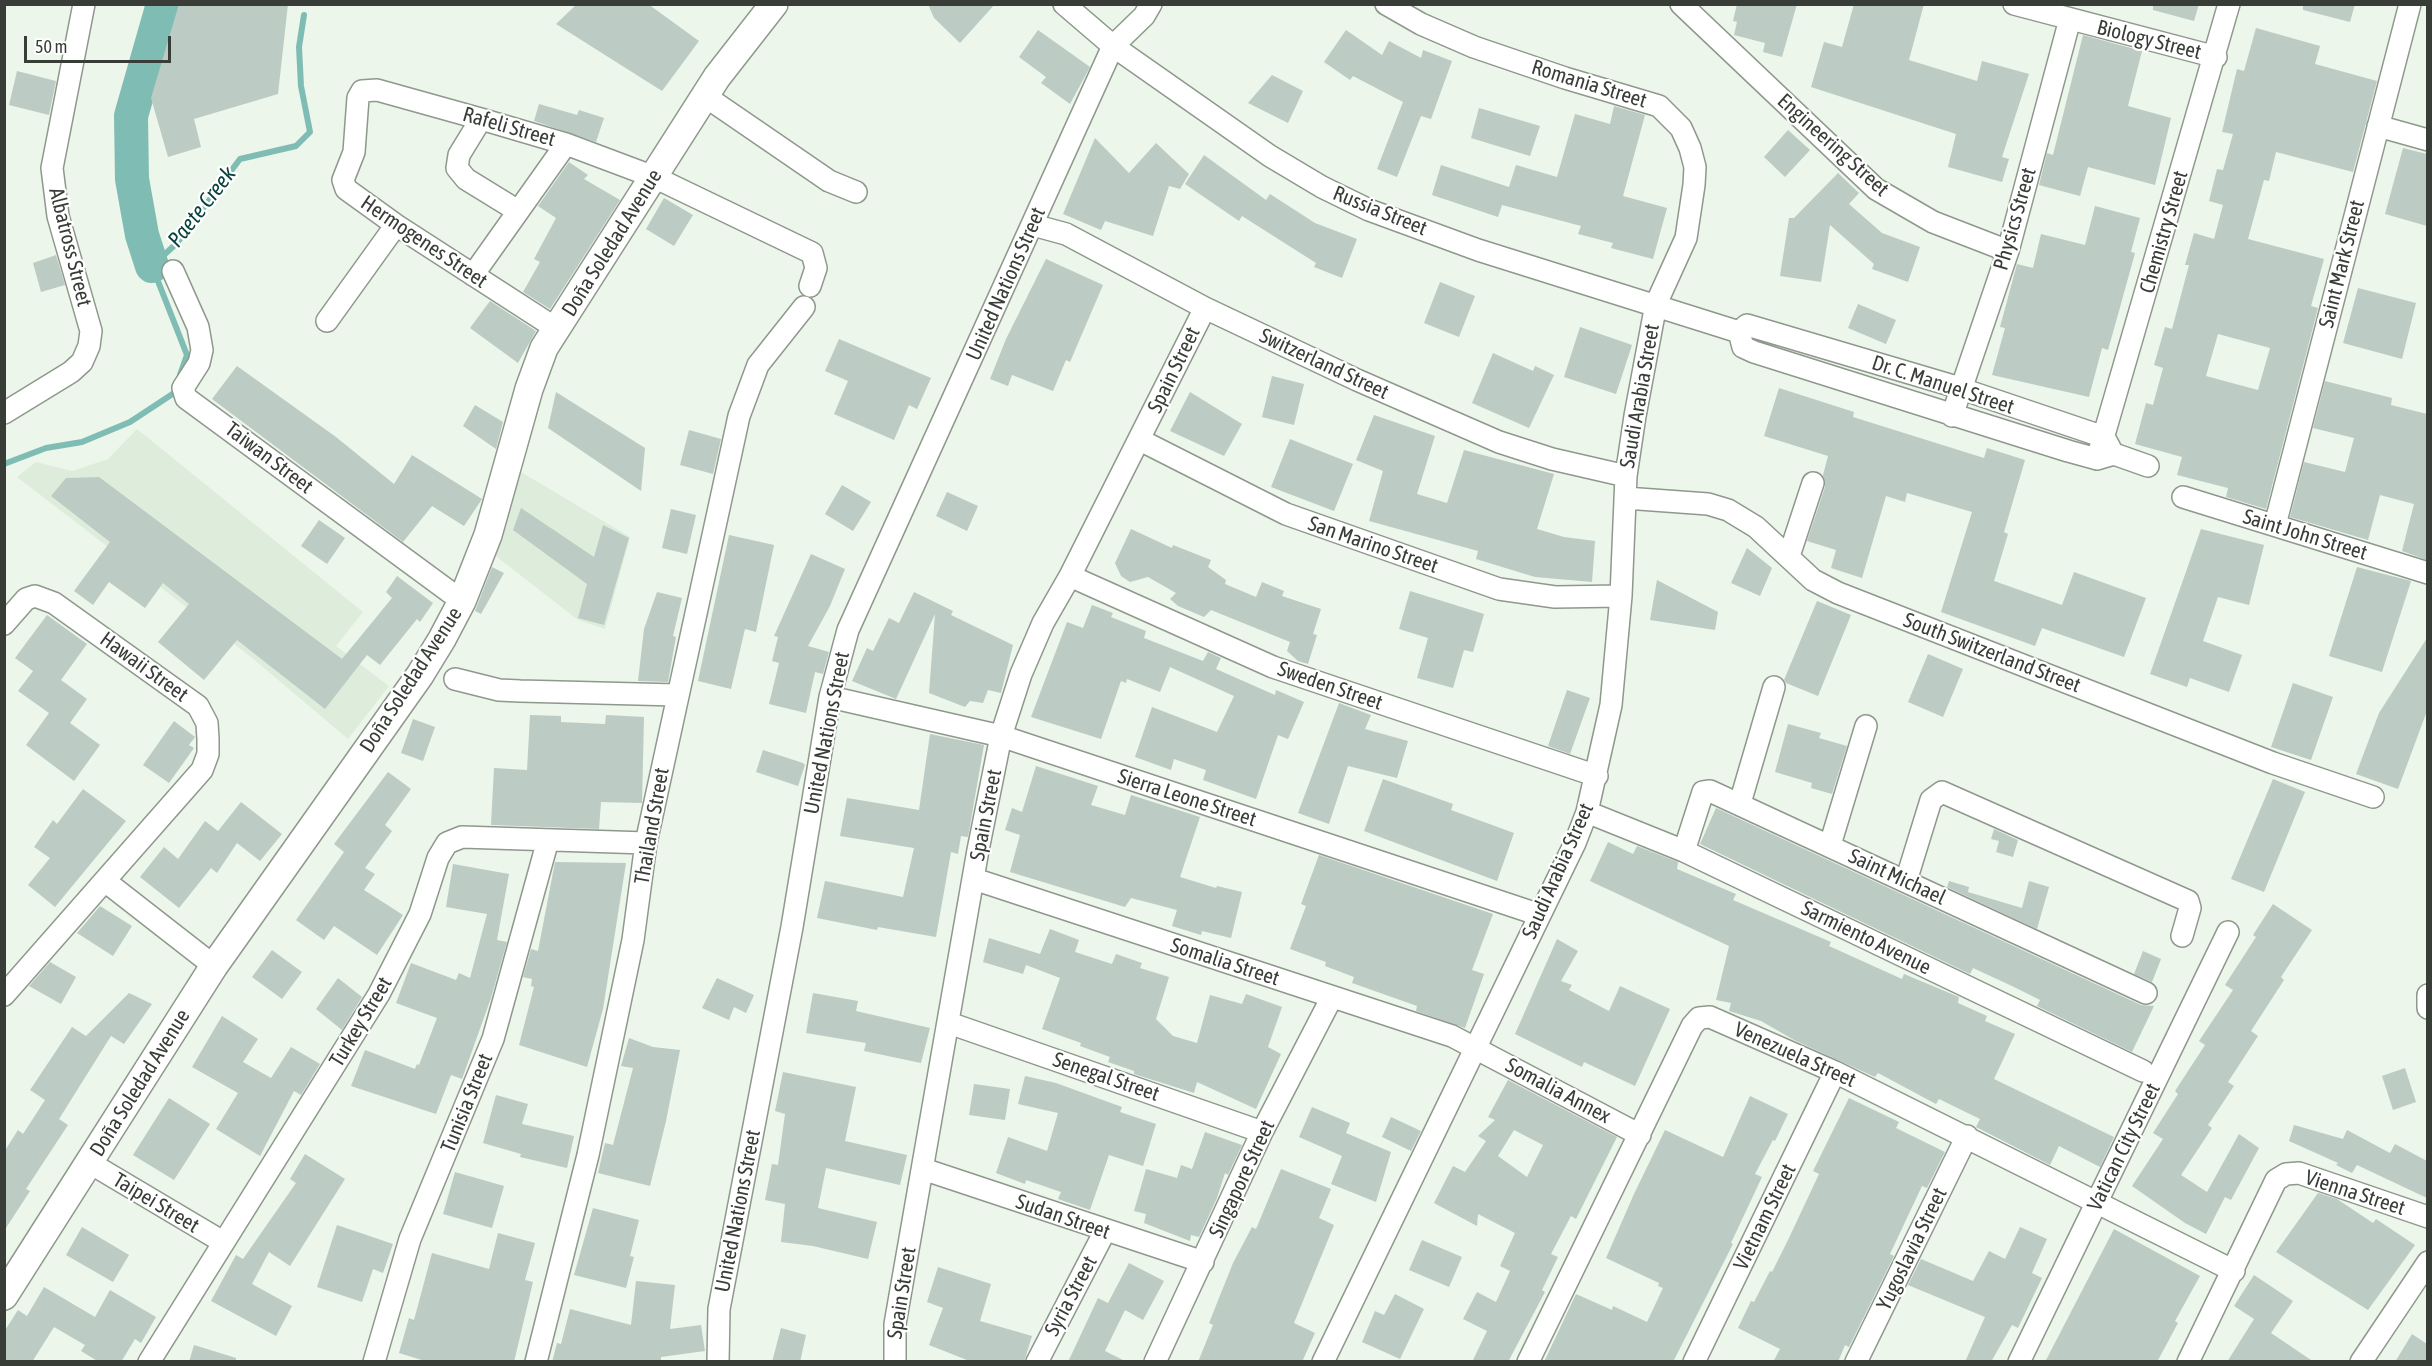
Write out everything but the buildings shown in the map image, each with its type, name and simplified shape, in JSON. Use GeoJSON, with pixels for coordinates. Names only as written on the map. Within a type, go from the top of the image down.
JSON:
{"type":"FeatureCollection","features":[{"type":"Feature","properties":{"kind":"main road","name":"Doña Soledad Avenue"},"geometry":{"type":"LineString","coordinates":[[4,1296],[214,966],[420,675],[462,601],[488,535],[536,367],[705,96],[774,4]]}},
{"type":"Feature","properties":{"kind":"street","name":"Albatross Street"},"geometry":{"type":"LineString","coordinates":[[4,413],[70,372],[82,362],[92,331],[58,216],[52,168],[84,4]]}},
{"type":"Feature","properties":{"kind":"street","name":"Russia Street"},"geometry":{"type":"LineString","coordinates":[[1064,4],[1113,46],[1270,156],[1322,187],[1369,210],[1478,250],[1656,304],[1739,332],[1747,325],[1761,329]]}},
{"type":"Feature","properties":{"kind":"street"},"geometry":{"type":"LineString","coordinates":[[1113,46],[1144,16],[1151,4]]}},
{"type":"Feature","properties":{"kind":"street","name":"Romania Street"},"geometry":{"type":"LineString","coordinates":[[1386,4],[1421,24],[1474,47],[1565,78],[1659,106],[1671,115],[1681,128],[1690,148],[1695,167],[1694,185],[1686,238],[1656,304]]}},
{"type":"Feature","properties":{"kind":"street","name":"Engineering Street"},"geometry":{"type":"LineString","coordinates":[[1681,4],[1876,189],[1933,222],[2008,251]]}},
{"type":"Feature","properties":{"kind":"street","name":"Biology Street"},"geometry":{"type":"LineString","coordinates":[[2014,4],[2216,57]]}},
{"type":"Feature","properties":{"kind":"street","name":"Chemistry Street"},"geometry":{"type":"LineString","coordinates":[[2105,450],[2229,4]]}},
{"type":"Feature","properties":{"kind":"street","name":"Saint Mark Street"},"geometry":{"type":"LineString","coordinates":[[2275,525],[2410,4]]}},
{"type":"Feature","properties":{"kind":"street","name":"Physics Street"},"geometry":{"type":"LineString","coordinates":[[1952,416],[2008,251],[2070,19]]}},
{"type":"Feature","properties":{"kind":"street","name":"United Nations Street"},"geometry":{"type":"LineString","coordinates":[[718,1362],[719,1309],[792,927],[830,697],[848,630],[1113,46]]}},
{"type":"Feature","properties":{"kind":"street","name":"Rafeli Street"},"geometry":{"type":"LineString","coordinates":[[362,91],[377,90],[566,144],[654,177],[812,252],[816,268],[810,286]]}},
{"type":"Feature","properties":{"kind":"street","name":"Hermogenes Street"},"geometry":{"type":"LineString","coordinates":[[362,91],[358,98],[354,152],[344,184],[350,192],[396,225],[557,330]]}},
{"type":"Feature","properties":{"kind":"street"},"geometry":{"type":"LineString","coordinates":[[705,96],[829,181],[856,192]]}},
{"type":"Feature","properties":{"kind":"street"},"geometry":{"type":"LineString","coordinates":[[481,119],[459,155],[457,168],[466,178],[518,211]]}},
{"type":"Feature","properties":{"kind":"street"},"geometry":{"type":"LineString","coordinates":[[2378,126],[2427,140]]}},
{"type":"Feature","properties":{"kind":"street"},"geometry":{"type":"LineString","coordinates":[[473,275],[566,144]]}},
{"type":"Feature","properties":{"kind":"street"},"geometry":{"type":"LineString","coordinates":[[327,321],[396,225]]}},
{"type":"Feature","properties":{"kind":"street","name":"Switzerland Street"},"geometry":{"type":"LineString","coordinates":[[1033,225],[1066,234],[1205,308],[1357,380],[1499,442],[1552,459],[1626,476]]}},
{"type":"Feature","properties":{"kind":"street","name":"Taiwan Street"},"geometry":{"type":"LineString","coordinates":[[173,271],[198,327],[202,350],[199,363],[183,388],[186,398],[462,601]]}},
{"type":"Feature","properties":{"kind":"street","name":"Saudi Arabia Street"},"geometry":{"type":"LineString","coordinates":[[1323,1362],[1540,915],[1587,812],[1597,776],[1611,705],[1621,596],[1626,476],[1656,304]]}},
{"type":"Feature","properties":{"kind":"street","name":"Thailand Street"},"geometry":{"type":"LineString","coordinates":[[536,1362],[593,1133],[633,940],[646,843],[742,407],[758,365],[804,307]]}},
{"type":"Feature","properties":{"kind":"street","name":"Spain Street"},"geometry":{"type":"LineString","coordinates":[[895,1362],[894,1331],[1001,736],[1031,648],[1140,441],[1205,308]]}},
{"type":"Feature","properties":{"kind":"street","name":"Dr. C. Manuel Street"},"geometry":{"type":"LineString","coordinates":[[1761,329],[1961,390],[2148,466]]}},
{"type":"Feature","properties":{"kind":"street","name":"Dr. C. Manuel Street"},"geometry":{"type":"LineString","coordinates":[[1739,332],[1743,347],[1952,416],[2105,450]]}},
{"type":"Feature","properties":{"kind":"street","name":"San Marino Street"},"geometry":{"type":"LineString","coordinates":[[1140,441],[1287,514],[1499,589],[1555,597],[1621,596]]}},
{"type":"Feature","properties":{"kind":"street"},"geometry":{"type":"LineString","coordinates":[[1789,556],[1813,483]]}},
{"type":"Feature","properties":{"kind":"street","name":"Saint John Street"},"geometry":{"type":"LineString","coordinates":[[2182,497],[2427,573]]}},
{"type":"Feature","properties":{"kind":"street","name":"South Switzerland Street"},"geometry":{"type":"LineString","coordinates":[[1625,498],[1707,504],[1728,510],[1750,522],[1814,580],[1838,593],[2273,763],[2373,797]]}},
{"type":"Feature","properties":{"kind":"street","name":"Sweden Street"},"geometry":{"type":"LineString","coordinates":[[1070,576],[1273,667],[1597,776]]}},
{"type":"Feature","properties":{"kind":"street","name":"Hawaii Street"},"geometry":{"type":"LineString","coordinates":[[4,624],[26,599],[34,596],[54,603],[198,706],[207,723],[208,754],[202,770],[4,995]]}},
{"type":"Feature","properties":{"kind":"street"},"geometry":{"type":"LineString","coordinates":[[455,679],[499,690],[677,695]]}},
{"type":"Feature","properties":{"kind":"street"},"geometry":{"type":"LineString","coordinates":[[1740,803],[1774,687]]}},
{"type":"Feature","properties":{"kind":"street","name":"Sierra Leone Street"},"geometry":{"type":"LineString","coordinates":[[830,697],[1001,736],[1540,915]]}},
{"type":"Feature","properties":{"kind":"street"},"geometry":{"type":"LineString","coordinates":[[1830,845],[1866,726]]}},
{"type":"Feature","properties":{"kind":"street","name":"Saint Michael"},"geometry":{"type":"LineString","coordinates":[[1684,851],[1704,792],[1710,791],[2146,993]]}},
{"type":"Feature","properties":{"kind":"street"},"geometry":{"type":"LineString","coordinates":[[1906,880],[1931,800],[1942,792],[2188,901],[2190,908],[2182,936]]}},
{"type":"Feature","properties":{"kind":"street","name":"Sarmiento Avenue"},"geometry":{"type":"LineString","coordinates":[[1587,812],[1684,851],[2143,1071]]}},
{"type":"Feature","properties":{"kind":"street","name":"Turkey Street"},"geometry":{"type":"LineString","coordinates":[[149,1362],[379,994],[420,914],[438,858],[447,843],[462,837],[646,843]]}},
{"type":"Feature","properties":{"kind":"street","name":"Tunisia Street"},"geometry":{"type":"LineString","coordinates":[[374,1362],[410,1239],[493,1039],[548,840]]}},
{"type":"Feature","properties":{"kind":"street","name":"Somalia Street"},"geometry":{"type":"LineString","coordinates":[[974,879],[1420,1024],[1476,1048]]}},
{"type":"Feature","properties":{"kind":"street"},"geometry":{"type":"LineString","coordinates":[[105,881],[214,966]]}},
{"type":"Feature","properties":{"kind":"street","name":"Vatican City Street"},"geometry":{"type":"LineString","coordinates":[[2019,1362],[2229,932]]}},
{"type":"Feature","properties":{"kind":"street","name":"Singapore Street"},"geometry":{"type":"LineString","coordinates":[[1155,1362],[1262,1132],[1332,997]]}},
{"type":"Feature","properties":{"kind":"street","name":"Venezuela Street"},"geometry":{"type":"LineString","coordinates":[[1528,1362],[1692,1026],[1699,1018],[1710,1017],[1835,1072],[2234,1271]]}},
{"type":"Feature","properties":{"kind":"street","name":"Senegal Street"},"geometry":{"type":"LineString","coordinates":[[949,1023],[1262,1132]]}},
{"type":"Feature","properties":{"kind":"street","name":"Somalia Annex"},"geometry":{"type":"LineString","coordinates":[[1476,1048],[1640,1135]]}},
{"type":"Feature","properties":{"kind":"street","name":"Vietnam Street"},"geometry":{"type":"LineString","coordinates":[[1694,1362],[1835,1072]]}},
{"type":"Feature","properties":{"kind":"street","name":"Yugoslavia Street"},"geometry":{"type":"LineString","coordinates":[[1856,1362],[1967,1136]]}},
{"type":"Feature","properties":{"kind":"street","name":"Taipei Street"},"geometry":{"type":"LineString","coordinates":[[90,1163],[223,1242]]}},
{"type":"Feature","properties":{"kind":"street","name":"Sudan Street"},"geometry":{"type":"LineString","coordinates":[[923,1169],[1203,1262]]}},
{"type":"Feature","properties":{"kind":"street","name":"Vienna Street"},"geometry":{"type":"LineString","coordinates":[[2188,1362],[2234,1271],[2276,1180],[2286,1174],[2299,1173],[2427,1217]]}},
{"type":"Feature","properties":{"kind":"street","name":"Syria Street"},"geometry":{"type":"LineString","coordinates":[[1037,1362],[1105,1231]]}},
{"type":"Feature","properties":{"kind":"street"},"geometry":{"type":"LineString","coordinates":[[2361,1362],[2427,1262]]}},
{"type":"Feature","properties":{"kind":"shaded area"},"geometry":{"type":"Polygon","coordinates":[[[137,429],[363,612],[336,646],[389,686],[348,739],[251,657],[17,477],[36,462],[72,471],[108,459],[137,429]]]}},
{"type":"Feature","properties":{"kind":"shaded area"},"geometry":{"type":"Polygon","coordinates":[[[511,466],[630,537],[605,629],[578,620],[488,550],[511,466]]]}},
{"type":"Feature","properties":{"kind":"waterway","name":"Paete Creek"},"geometry":{"type":"LineString","coordinates":[[152,266],[142,235],[132,179],[131,116],[163,4]]}},
{"type":"Feature","properties":{"kind":"waterway","name":"Paete Creek"},"geometry":{"type":"LineString","coordinates":[[180,375],[187,355],[152,266],[177,243],[240,159],[296,146],[310,132],[301,86],[299,47],[304,15]]}},
{"type":"Feature","properties":{"kind":"waterway","name":"Paete Creek"},"geometry":{"type":"LineString","coordinates":[[4,464],[46,448],[82,442],[130,422],[174,393],[176,388]]}}]}
